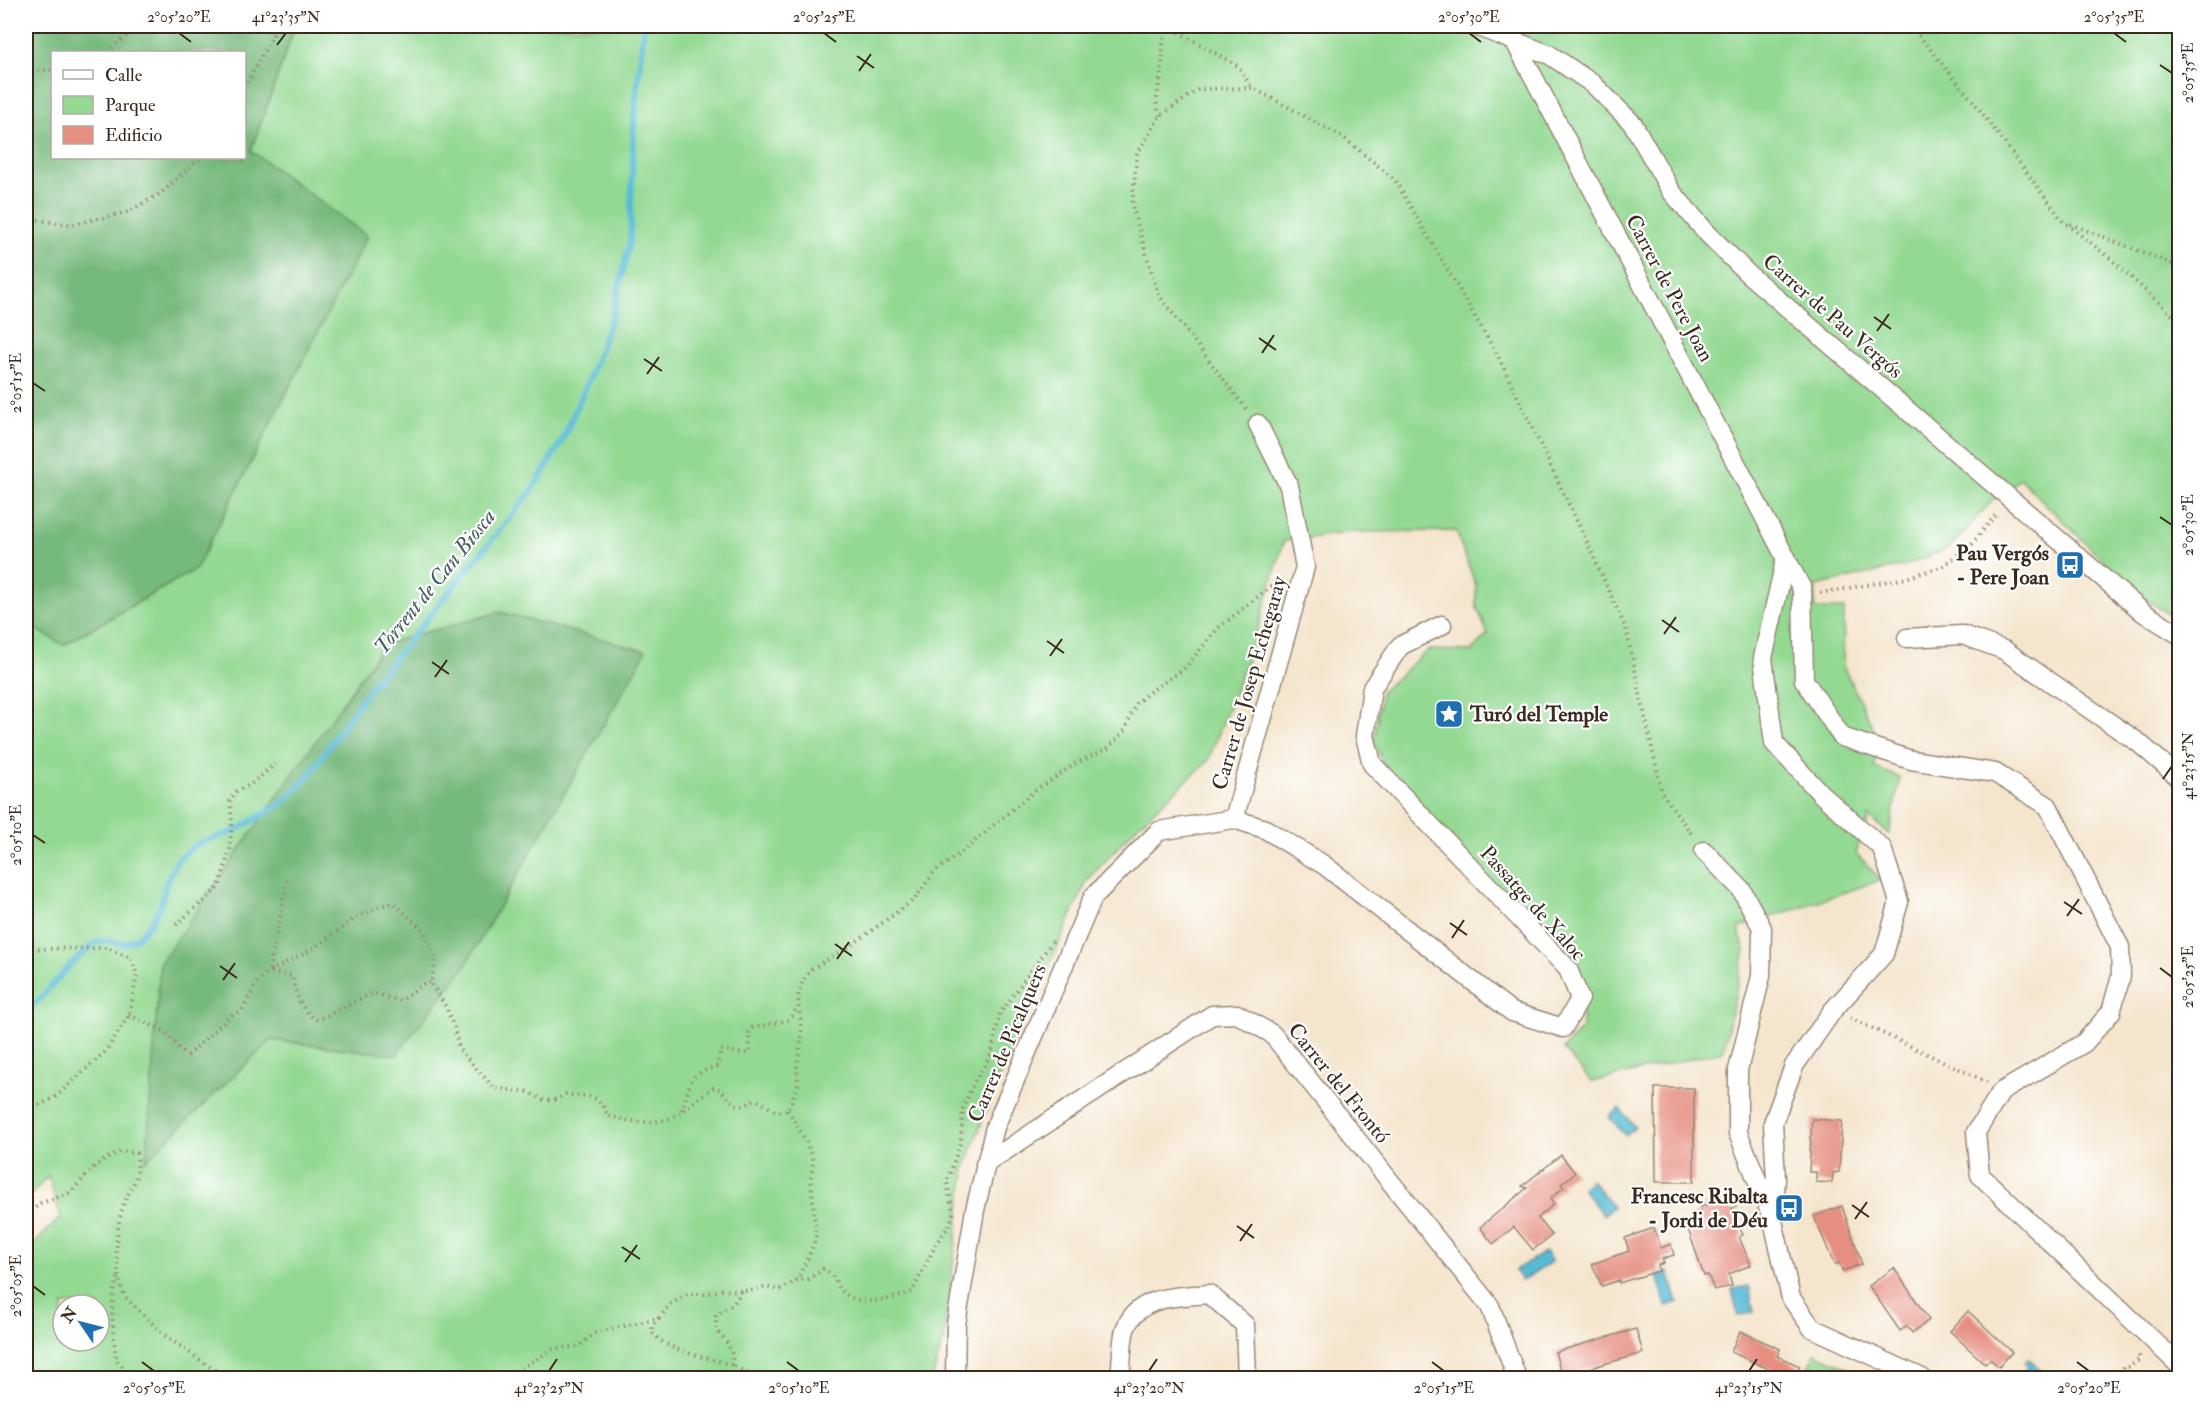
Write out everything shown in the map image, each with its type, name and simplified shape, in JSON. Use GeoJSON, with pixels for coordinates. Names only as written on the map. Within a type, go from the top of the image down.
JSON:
{"type":"FeatureCollection","features":[{"type":"Feature","properties":{"kind":"street","name":"Carrer de Pau Vergós"},"geometry":{"type":"LineString","coordinates":[[1476,26],[1550,55],[1593,84],[1633,124],[1671,191],[1747,273],[2144,613],[2180,635]]}},
{"type":"Feature","properties":{"kind":"street","name":"Carrer de Pere Joan"},"geometry":{"type":"LineString","coordinates":[[1514,40],[1802,589],[1804,680],[1842,737],[1911,760],[1995,773],[2048,806],[2120,947],[2121,976],[2111,1012],[2084,1043],[2005,1090]]}},
{"type":"Feature","properties":{"kind":"street","name":"Carrer de Josep Echegaray"},"geometry":{"type":"LineString","coordinates":[[1234,819],[1305,567],[1289,486],[1258,424]]}},
{"type":"Feature","properties":{"kind":"street"},"geometry":{"type":"LineString","coordinates":[[1772,1217],[1776,1180],[1773,1123],[1794,1066],[1833,1010],[1884,954],[1899,902],[1882,848],[1821,794],[1774,743],[1763,658],[1786,557]]}},
{"type":"Feature","properties":{"kind":"street","name":"Passatge de Xaloc"},"geometry":{"type":"LineString","coordinates":[[1234,819],[1265,829],[1324,865],[1512,1012],[1563,1028],[1580,999],[1568,969],[1372,765],[1365,736],[1372,688],[1400,646],[1442,625]]}},
{"type":"Feature","properties":{"kind":"street"},"geometry":{"type":"LineString","coordinates":[[1907,638],[1963,635],[2004,650],[2139,743],[2180,781]]}},
{"type":"Feature","properties":{"kind":"street","name":"Carrer de Picalquers"},"geometry":{"type":"LineString","coordinates":[[955,1378],[956,1324],[975,1210],[995,1128],[1093,897],[1159,831],[1234,819]]}},
{"type":"Feature","properties":{"kind":"street"},"geometry":{"type":"LineString","coordinates":[[1704,851],[1742,889],[1762,928],[1761,976],[1738,1070],[1738,1133],[1772,1217],[1791,1298],[1812,1328],[1922,1378]]}},
{"type":"Feature","properties":{"kind":"street","name":"Carrer del Frontó"},"geometry":{"type":"LineString","coordinates":[[985,1164],[1212,1015],[1237,1014],[1272,1034],[1490,1306],[1517,1378]]}},
{"type":"Feature","properties":{"kind":"street"},"geometry":{"type":"LineString","coordinates":[[2005,1090],[2001,1092],[1976,1132],[1980,1175],[2180,1366]]}},
{"type":"Feature","properties":{"kind":"street"},"geometry":{"type":"LineString","coordinates":[[1120,1378],[1125,1329],[1140,1309],[1149,1302],[1159,1299],[1209,1294],[1245,1325],[1247,1378]]}},
{"type":"Feature","properties":{"kind":"path"},"geometry":{"type":"LineString","coordinates":[[108,51],[138,26]]}},
{"type":"Feature","properties":{"kind":"path"},"geometry":{"type":"LineString","coordinates":[[246,84],[278,26]]}},
{"type":"Feature","properties":{"kind":"path"},"geometry":{"type":"LineString","coordinates":[[1160,116],[1156,102],[1166,26],[1238,66],[1253,88],[1343,137],[1395,180],[1498,356],[1587,542],[1626,629],[1662,794],[1704,851]]}},
{"type":"Feature","properties":{"kind":"path"},"geometry":{"type":"LineString","coordinates":[[1911,26],[1973,100],[2063,221],[2112,260],[2180,322]]}},
{"type":"Feature","properties":{"kind":"path"},"geometry":{"type":"LineString","coordinates":[[26,69],[51,70]]}},
{"type":"Feature","properties":{"kind":"path"},"geometry":{"type":"LineString","coordinates":[[1253,88],[1199,89],[1160,116],[1137,154],[1132,205],[1158,294],[1258,424]]}},
{"type":"Feature","properties":{"kind":"path"},"geometry":{"type":"LineString","coordinates":[[26,218],[70,225],[128,212],[161,193],[199,159]]}},
{"type":"Feature","properties":{"kind":"path"},"geometry":{"type":"LineString","coordinates":[[2063,221],[2180,267]]}},
{"type":"Feature","properties":{"kind":"path"},"geometry":{"type":"LineString","coordinates":[[1802,597],[1907,578],[1943,566],[1972,544],[2009,498]]}},
{"type":"Feature","properties":{"kind":"path"},"geometry":{"type":"LineString","coordinates":[[788,1110],[798,1085],[797,1066],[802,1035],[798,998],[802,982],[812,969],[853,944],[915,898],[935,871],[961,853],[1032,793],[1076,763],[1107,749],[1125,730],[1136,703],[1184,669],[1218,628],[1241,609],[1273,585],[1301,582]]}},
{"type":"Feature","properties":{"kind":"path"},"geometry":{"type":"LineString","coordinates":[[176,925],[219,887],[230,849],[232,821],[230,801],[235,792],[250,785],[275,764]]}},
{"type":"Feature","properties":{"kind":"path"},"geometry":{"type":"LineString","coordinates":[[269,972],[287,880]]}},
{"type":"Feature","properties":{"kind":"path"},"geometry":{"type":"LineString","coordinates":[[129,1015],[166,1032],[180,1050],[188,1055],[230,1016],[242,1010],[258,981],[269,972],[314,948],[358,916],[386,904],[395,904],[424,931],[436,959],[431,983],[446,1007],[459,1049],[494,1088],[528,1092],[545,1101],[558,1099],[566,1094],[580,1097],[592,1096],[601,1102],[608,1116],[653,1123],[669,1119],[680,1113],[700,1095],[714,1087],[722,1090],[733,1103],[740,1106],[755,1099],[777,1112],[788,1110]]}},
{"type":"Feature","properties":{"kind":"path"},"geometry":{"type":"LineString","coordinates":[[756,1378],[733,1366],[683,1351],[655,1336],[652,1326],[671,1304],[687,1294],[704,1294],[722,1290],[741,1291],[765,1287],[779,1290],[797,1280],[809,1279],[823,1269],[833,1275],[844,1293],[857,1299],[901,1296],[912,1292],[937,1242],[949,1226],[953,1213],[947,1182],[961,1142],[963,1108],[975,1080],[992,1055],[1000,1013],[1047,946],[1055,939]]}},
{"type":"Feature","properties":{"kind":"path"},"geometry":{"type":"LineString","coordinates":[[26,949],[107,948],[130,958],[137,975],[129,1015],[106,1051],[54,1098],[26,1111]]}},
{"type":"Feature","properties":{"kind":"path"},"geometry":{"type":"LineString","coordinates":[[269,972],[292,976],[297,998],[309,1016],[318,1020],[372,993],[401,1001],[423,984],[431,983]]}},
{"type":"Feature","properties":{"kind":"path"},"geometry":{"type":"LineString","coordinates":[[680,1113],[688,1085],[696,1074],[717,1066],[721,1050],[746,1054],[750,1052],[749,1033],[752,1028],[789,1020],[798,1007]]}},
{"type":"Feature","properties":{"kind":"path"},"geometry":{"type":"LineString","coordinates":[[1833,1010],[2005,1090]]}},
{"type":"Feature","properties":{"kind":"path"},"geometry":{"type":"LineString","coordinates":[[788,1110],[807,1143],[813,1162],[811,1179],[815,1242],[797,1280]]}},
{"type":"Feature","properties":{"kind":"path"},"geometry":{"type":"LineString","coordinates":[[26,1215],[41,1203],[70,1193],[96,1165],[120,1151],[136,1153],[139,1167],[117,1226],[119,1276],[122,1291],[126,1298],[164,1335],[226,1378]]}},
{"type":"Feature","properties":{"kind":"path"},"geometry":{"type":"LineString","coordinates":[[119,1276],[114,1289],[112,1311],[116,1360],[122,1366],[124,1378]]}},
{"type":"Feature","properties":{"kind":"path"},"geometry":{"type":"LineString","coordinates":[[733,1366],[733,1353],[724,1337],[716,1330],[716,1316],[734,1303],[741,1291]]}},
{"type":"Feature","properties":{"kind":"path"},"geometry":{"type":"LineString","coordinates":[[506,1378],[553,1349],[580,1346],[594,1334],[659,1318]]}},
{"type":"Feature","properties":{"kind":"path"},"geometry":{"type":"LineString","coordinates":[[2116,1378],[2121,1375],[2122,1367],[2129,1367],[2140,1359],[2137,1354],[2144,1348]]}},
{"type":"Feature","properties":{"kind":"green space"},"geometry":{"type":"Polygon","coordinates":[[[26,26],[295,26],[251,151],[367,236],[196,569],[63,645],[26,623],[26,26]]]}},
{"type":"Feature","properties":{"kind":"green space"},"geometry":{"type":"Polygon","coordinates":[[[295,26],[2179,26],[2179,620],[2140,596],[2020,479],[1993,500],[1949,548],[1906,565],[1816,586],[1814,609],[1844,609],[1843,666],[1879,740],[1874,767],[1900,778],[1889,834],[1869,817],[1856,853],[1881,880],[1738,928],[1745,950],[1723,1051],[1592,1082],[1563,1049],[1582,1028],[1582,986],[1386,771],[1374,742],[1381,692],[1428,650],[1471,651],[1488,634],[1476,605],[1476,586],[1456,531],[1354,532],[1284,541],[1254,641],[1208,761],[1137,826],[1087,881],[999,1076],[965,1168],[944,1339],[932,1378],[26,1378],[26,1252],[61,1217],[48,1176],[26,1200],[26,623],[64,645],[196,569],[367,236],[251,151],[295,26]],[[646,651],[146,1159],[271,1040],[396,1055],[465,966],[646,651]]]}},
{"type":"Feature","properties":{"kind":"green space"},"geometry":{"type":"Polygon","coordinates":[[[500,612],[646,651],[465,966],[396,1055],[271,1040],[146,1160],[160,963],[384,644],[500,612]]]}},
{"type":"Feature","properties":{"kind":"green space"},"geometry":{"type":"Polygon","coordinates":[[[1815,1353],[1869,1378],[1803,1378],[1815,1353]]]}},
{"type":"Feature","properties":{"kind":"water"},"geometry":{"type":"Polygon","coordinates":[[[1619,1108],[1635,1127],[1626,1136],[1609,1117],[1619,1108]]]}},
{"type":"Feature","properties":{"kind":"water"},"geometry":{"type":"Polygon","coordinates":[[[1591,1180],[1613,1207],[1603,1215],[1582,1188],[1591,1180]]]}},
{"type":"Feature","properties":{"kind":"water"},"geometry":{"type":"Polygon","coordinates":[[[1545,1252],[1552,1262],[1522,1281],[1515,1270],[1545,1252]]]}},
{"type":"Feature","properties":{"kind":"water"},"geometry":{"type":"Polygon","coordinates":[[[1668,1272],[1678,1302],[1666,1306],[1657,1275],[1668,1272]]]}},
{"type":"Feature","properties":{"kind":"water"},"geometry":{"type":"Polygon","coordinates":[[[1749,1286],[1754,1312],[1738,1316],[1732,1289],[1749,1286]]]}},
{"type":"Feature","properties":{"kind":"water"},"geometry":{"type":"Polygon","coordinates":[[[2029,1359],[2049,1378],[2020,1378],[2028,1368],[2025,1362],[2029,1359]]]}},
{"type":"Feature","properties":{"kind":"building"},"geometry":{"type":"Polygon","coordinates":[[[1655,1088],[1694,1088],[1694,1182],[1656,1182],[1655,1088]]]}},
{"type":"Feature","properties":{"kind":"building"},"geometry":{"type":"Polygon","coordinates":[[[1812,1119],[1842,1121],[1839,1172],[1833,1173],[1832,1183],[1816,1182],[1816,1172],[1809,1172],[1812,1119]]]}},
{"type":"Feature","properties":{"kind":"building"},"geometry":{"type":"Polygon","coordinates":[[[1561,1155],[1575,1173],[1561,1184],[1564,1187],[1550,1199],[1554,1204],[1538,1218],[1552,1235],[1533,1250],[1514,1227],[1493,1244],[1480,1227],[1527,1188],[1522,1186],[1561,1155]]]}},
{"type":"Feature","properties":{"kind":"building"},"geometry":{"type":"Polygon","coordinates":[[[1716,1194],[1724,1199],[1732,1194],[1736,1207],[1732,1208],[1743,1235],[1739,1237],[1751,1265],[1729,1274],[1732,1286],[1714,1290],[1708,1275],[1704,1276],[1687,1226],[1695,1223],[1693,1214],[1701,1211],[1700,1207],[1713,1203],[1710,1198],[1716,1194]]]}},
{"type":"Feature","properties":{"kind":"building"},"geometry":{"type":"Polygon","coordinates":[[[1842,1206],[1862,1264],[1843,1271],[1839,1263],[1834,1264],[1814,1216],[1842,1206]]]}},
{"type":"Feature","properties":{"kind":"building"},"geometry":{"type":"Polygon","coordinates":[[[1654,1228],[1661,1248],[1671,1244],[1674,1255],[1662,1259],[1664,1263],[1658,1265],[1659,1271],[1602,1286],[1592,1264],[1629,1251],[1625,1238],[1654,1228]]]}},
{"type":"Feature","properties":{"kind":"building"},"geometry":{"type":"Polygon","coordinates":[[[1894,1268],[1929,1320],[1912,1333],[1907,1326],[1900,1331],[1869,1286],[1894,1268]]]}},
{"type":"Feature","properties":{"kind":"building"},"geometry":{"type":"Polygon","coordinates":[[[1968,1311],[2012,1352],[1999,1367],[1990,1359],[1985,1364],[1950,1331],[1968,1311]]]}},
{"type":"Feature","properties":{"kind":"building"},"geometry":{"type":"Polygon","coordinates":[[[1636,1329],[1643,1353],[1562,1376],[1555,1352],[1636,1329]]]}},
{"type":"Feature","properties":{"kind":"building"},"geometry":{"type":"Polygon","coordinates":[[[1740,1331],[1780,1349],[1777,1356],[1800,1366],[1794,1378],[1789,1378],[1731,1352],[1740,1331]]]}},
{"type":"Feature","properties":{"kind":"waterway","name":"Torrent de Can Biosca"},"geometry":{"type":"LineString","coordinates":[[26,1011],[72,963],[96,942],[106,940],[124,944],[137,938],[150,924],[161,904],[167,880],[179,858],[197,844],[233,832],[283,803],[310,774],[367,692],[531,492],[562,441],[589,379],[613,314],[630,240],[634,119],[644,26]]}},
{"type":"Feature","properties":{"kind":"place","name":"Pau Vergós - Pere Joan"},"geometry":{"type":"Point","coordinates":[2070,565]}},
{"type":"Feature","properties":{"kind":"place","name":"Turó del Temple"},"geometry":{"type":"Point","coordinates":[1449,714]}},
{"type":"Feature","properties":{"kind":"place","name":"Francesc Ribalta - Jordi de Déu"},"geometry":{"type":"Point","coordinates":[1789,1208]}}]}
